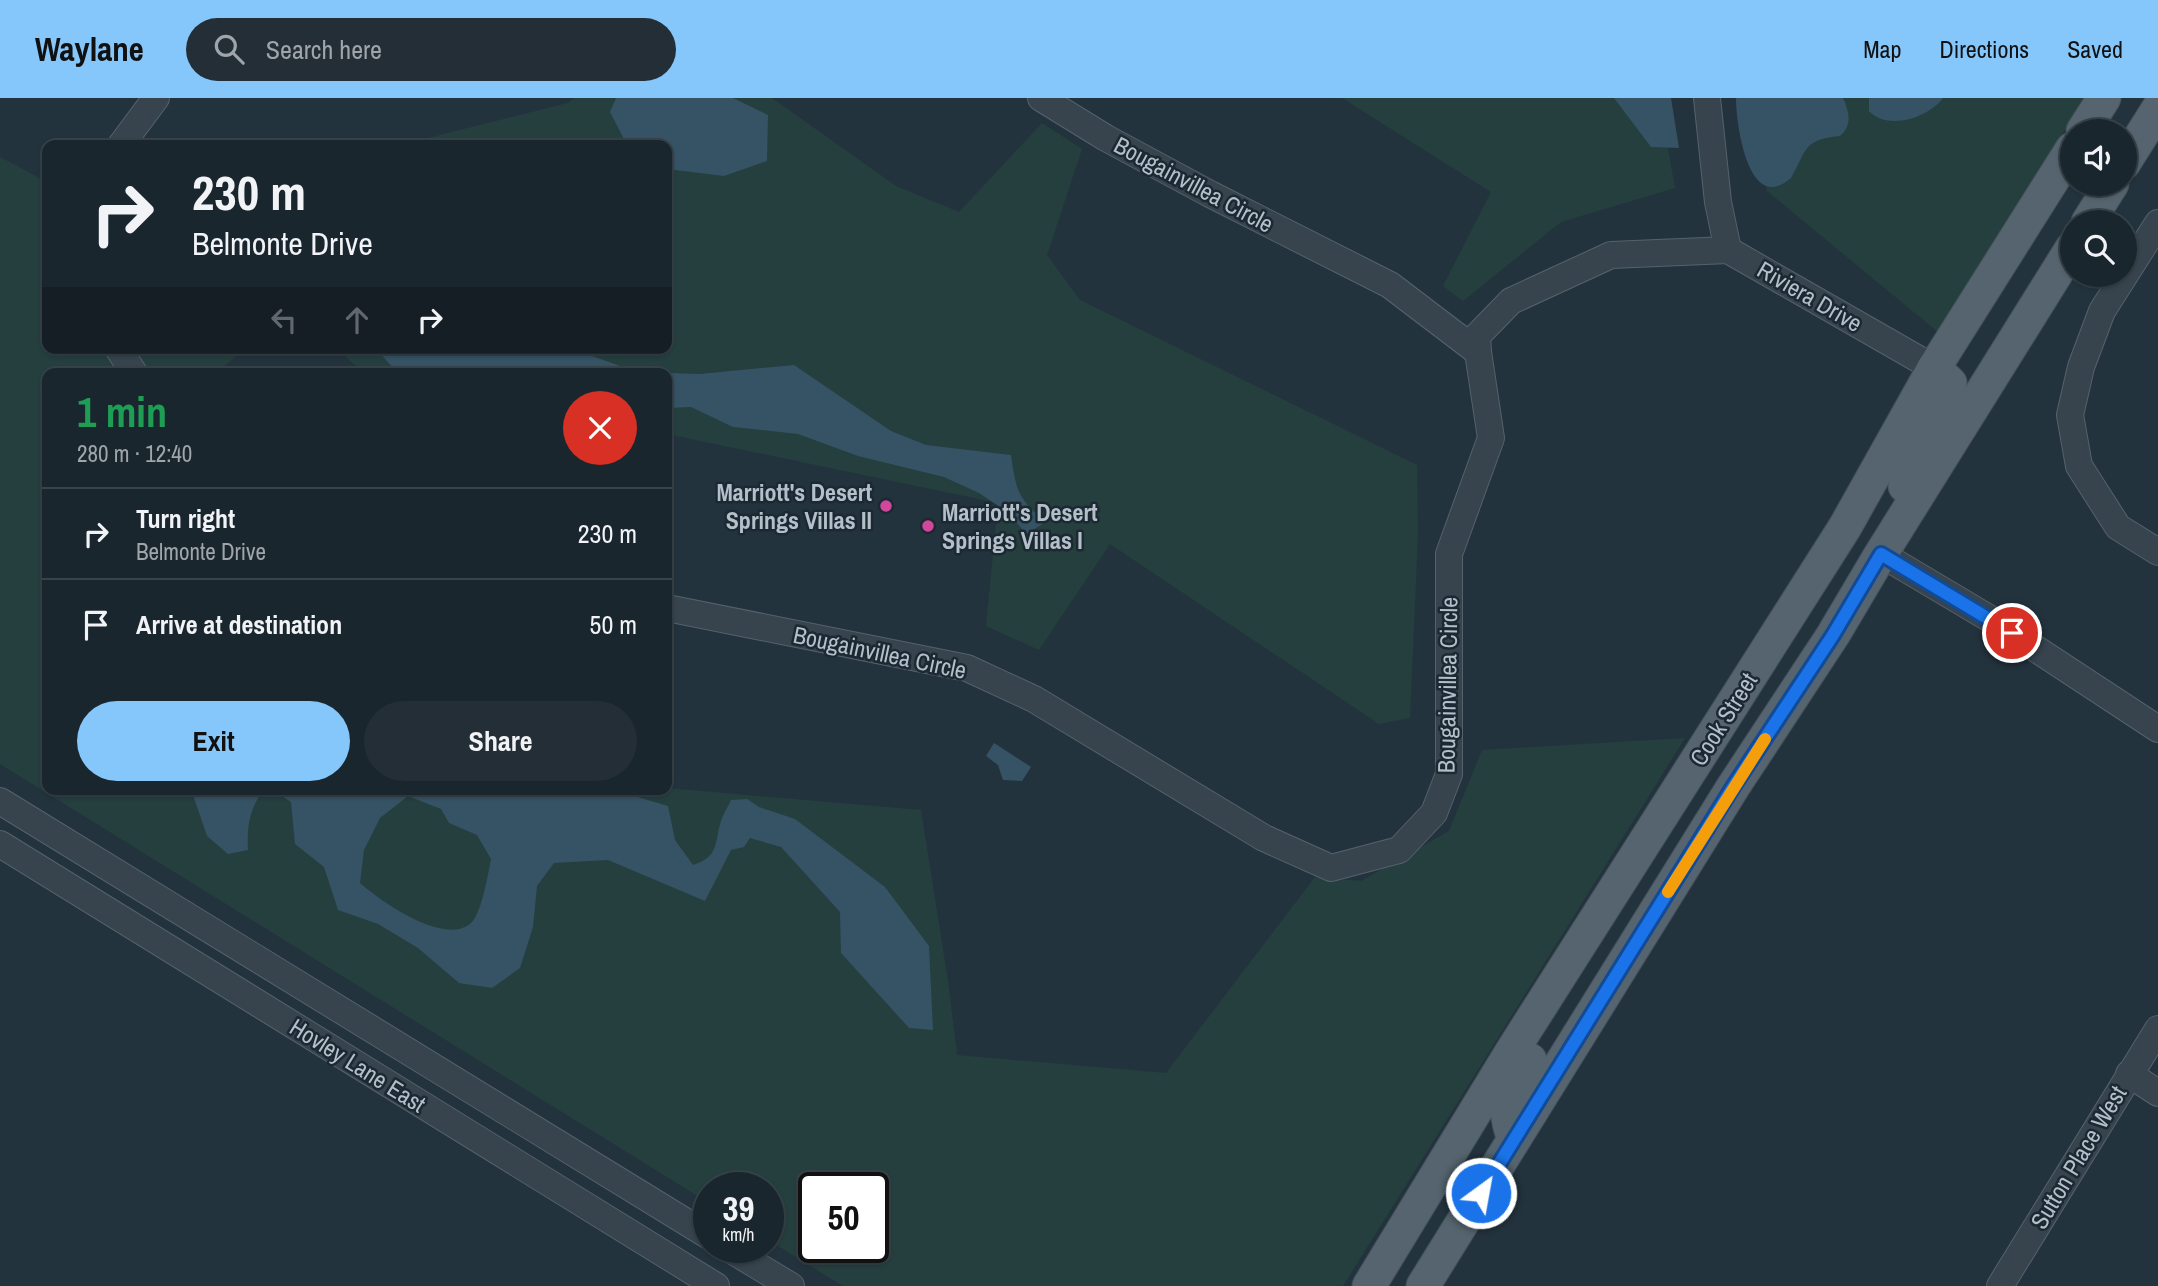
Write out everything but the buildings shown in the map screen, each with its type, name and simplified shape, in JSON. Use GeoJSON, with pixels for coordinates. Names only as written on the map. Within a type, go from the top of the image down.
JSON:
{"type":"FeatureCollection","features":[{"type":"Feature","properties":{"kind":"main road"},"geometry":{"type":"LineString","coordinates":[[2091,119],[2104,98]]}},
{"type":"Feature","properties":{"kind":"main road"},"geometry":{"type":"LineString","coordinates":[[2137,142],[2158,109]]}},
{"type":"Feature","properties":{"kind":"main road","name":"Cook Street"},"geometry":{"type":"LineString","coordinates":[[1369,1286],[1512,1051],[1845,527],[1934,368],[2060,168]]}},
{"type":"Feature","properties":{"kind":"main road","name":"Cook Street"},"geometry":{"type":"LineString","coordinates":[[1423,1286],[1733,787],[1833,635],[2060,267]]}},
{"type":"Feature","properties":{"kind":"main road"},"geometry":{"type":"LineString","coordinates":[[1881,554],[1918,453],[1948,392],[1950,383],[1934,368]]}},
{"type":"Feature","properties":{"kind":"main road"},"geometry":{"type":"LineString","coordinates":[[1514,1139],[1507,1122],[1506,1109],[1513,1090],[1555,1014],[1611,925],[1644,842]]}},
{"type":"Feature","properties":{"kind":"street"},"geometry":{"type":"LineString","coordinates":[[125,140],[156,98]]}},
{"type":"Feature","properties":{"kind":"street","name":"Bougainvillea Circle"},"geometry":{"type":"LineString","coordinates":[[672,609],[967,668],[1034,699],[1264,838],[1331,868],[1399,850],[1434,813],[1449,774],[1449,554],[1491,438],[1478,352],[1390,285],[1187,182],[1106,138],[1041,98]]}},
{"type":"Feature","properties":{"kind":"street","name":"Riviera Drive"},"geometry":{"type":"LineString","coordinates":[[1707,98],[1718,202],[1728,250],[1934,368]]}},
{"type":"Feature","properties":{"kind":"street"},"geometry":{"type":"LineString","coordinates":[[2158,223],[2102,311],[2081,367],[2070,415],[2080,466],[2118,527],[2158,552]]}},
{"type":"Feature","properties":{"kind":"street"},"geometry":{"type":"LineString","coordinates":[[1478,352],[1477,336],[1511,301],[1611,255],[1728,250]]}},
{"type":"Feature","properties":{"kind":"street"},"geometry":{"type":"LineString","coordinates":[[1881,554],[1992,620],[2158,729]]}},
{"type":"Feature","properties":{"kind":"street","name":"Hovley Lane East"},"geometry":{"type":"LineString","coordinates":[[0,801],[693,1226]]}},
{"type":"Feature","properties":{"kind":"street"},"geometry":{"type":"LineString","coordinates":[[10,850],[32,848],[45,851],[173,909]]}},
{"type":"Feature","properties":{"kind":"street","name":"Hovley Lane East"},"geometry":{"type":"LineString","coordinates":[[10,850],[465,1130],[683,1277],[716,1286]]}},
{"type":"Feature","properties":{"kind":"street","name":"Sutton Place West"},"geometry":{"type":"LineString","coordinates":[[2000,1286],[2158,1029]]}},
{"type":"Feature","properties":{"kind":"street"},"geometry":{"type":"LineString","coordinates":[[2129,1074],[2158,1093]]}},
{"type":"Feature","properties":{"kind":"street"},"geometry":{"type":"LineString","coordinates":[[465,1130],[473,1124],[484,1125],[595,1165]]}},
{"type":"Feature","properties":{"kind":"street"},"geometry":{"type":"LineString","coordinates":[[683,1277],[693,1261]]}},
{"type":"Feature","properties":{"kind":"street"},"geometry":{"type":"LineString","coordinates":[[753,1263],[791,1286]]}},
{"type":"Feature","properties":{"kind":"green space"},"geometry":{"type":"Polygon","coordinates":[[[574,98],[772,98],[896,186],[959,212],[1042,123],[1082,149],[1047,255],[1080,300],[1417,465],[1418,532],[1410,718],[1379,724],[1110,544],[1039,650],[986,626],[998,503],[672,435],[672,368],[359,368],[342,354],[672,354],[672,140],[420,140],[568,103],[574,98]]]}},
{"type":"Feature","properties":{"kind":"green space"},"geometry":{"type":"Polygon","coordinates":[[[1342,98],[1659,98],[1675,188],[1561,222],[1463,301],[1443,286],[1491,192],[1342,98]]]}},
{"type":"Feature","properties":{"kind":"green space"},"geometry":{"type":"Polygon","coordinates":[[[1746,98],[2085,98],[2072,119],[2060,119],[2060,138],[1939,333],[1767,191],[1746,98]]]}},
{"type":"Feature","properties":{"kind":"green space"},"geometry":{"type":"Polygon","coordinates":[[[0,157],[42,179],[42,354],[238,354],[223,368],[42,368],[42,790],[0,764],[0,157]]]}},
{"type":"Feature","properties":{"kind":"green space"},"geometry":{"type":"Polygon","coordinates":[[[1685,738],[1343,1286],[843,1286],[806,1263],[889,1263],[889,1172],[798,1172],[798,1258],[784,1250],[784,1172],[693,1172],[693,1193],[50,795],[672,795],[672,788],[921,810],[957,1055],[1166,1073],[1315,877],[1361,881],[1449,831],[1482,750],[1685,738]]]}},
{"type":"Feature","properties":{"kind":"water"},"geometry":{"type":"Polygon","coordinates":[[[616,98],[733,98],[768,115],[767,161],[724,176],[672,170],[672,140],[624,140],[610,112],[616,98]]]}},
{"type":"Feature","properties":{"kind":"water"},"geometry":{"type":"Polygon","coordinates":[[[1614,98],[1671,98],[1679,148],[1651,147],[1614,98]]]}},
{"type":"Feature","properties":{"kind":"water"},"geometry":{"type":"Polygon","coordinates":[[[1736,98],[1843,98],[1848,123],[1840,136],[1819,140],[1808,147],[1791,178],[1776,186],[1764,185],[1747,162],[1736,98]]]}},
{"type":"Feature","properties":{"kind":"water"},"geometry":{"type":"Polygon","coordinates":[[[1869,98],[1943,98],[1918,116],[1897,121],[1877,117],[1869,111],[1869,98]]]}},
{"type":"Feature","properties":{"kind":"water"},"geometry":{"type":"Polygon","coordinates":[[[381,354],[587,354],[626,368],[393,368],[381,354]]]}},
{"type":"Feature","properties":{"kind":"water"},"geometry":{"type":"Polygon","coordinates":[[[794,365],[891,431],[926,445],[1011,455],[1020,493],[1029,507],[1046,522],[1026,534],[1009,513],[979,493],[944,477],[858,456],[798,434],[733,427],[691,407],[672,408],[672,373],[700,374],[794,365]]]}},
{"type":"Feature","properties":{"kind":"water"},"geometry":{"type":"Polygon","coordinates":[[[994,743],[1031,767],[1022,781],[1003,780],[998,765],[986,756],[994,743]]]}},
{"type":"Feature","properties":{"kind":"water"},"geometry":{"type":"Polygon","coordinates":[[[193,795],[260,795],[250,818],[248,850],[228,854],[207,836],[193,795]]]}},
{"type":"Feature","properties":{"kind":"water"},"geometry":{"type":"Polygon","coordinates":[[[280,795],[631,795],[668,806],[675,840],[693,865],[712,853],[722,818],[731,800],[747,799],[759,807],[795,819],[885,887],[929,946],[933,1030],[909,1028],[841,953],[840,912],[781,847],[750,838],[744,847],[731,850],[705,901],[608,860],[554,863],[537,886],[533,927],[520,968],[492,988],[459,983],[418,948],[378,924],[338,910],[324,867],[295,844],[291,802],[280,795]],[[408,796],[380,818],[364,850],[360,883],[398,910],[431,926],[461,929],[472,922],[479,910],[491,859],[477,835],[449,823],[441,809],[408,796]]]}},
{"type":"Feature","properties":{"kind":"slow traffic"},"geometry":{"type":"LineString","coordinates":[[1668,892],[1765,739]]}},
{"type":"Feature","properties":{"kind":"place","name":"Marriott's Desert Springs Villas II"},"geometry":{"type":"Point","coordinates":[886,506]}},
{"type":"Feature","properties":{"kind":"place","name":"Marriott's Desert Springs Villas I"},"geometry":{"type":"Point","coordinates":[928,526]}},
{"type":"Feature","properties":{"kind":"route"},"geometry":{"type":"LineString","coordinates":[[1481,1193],[1733,787],[1833,635],[1881,554],[2012,633]]}}]}
